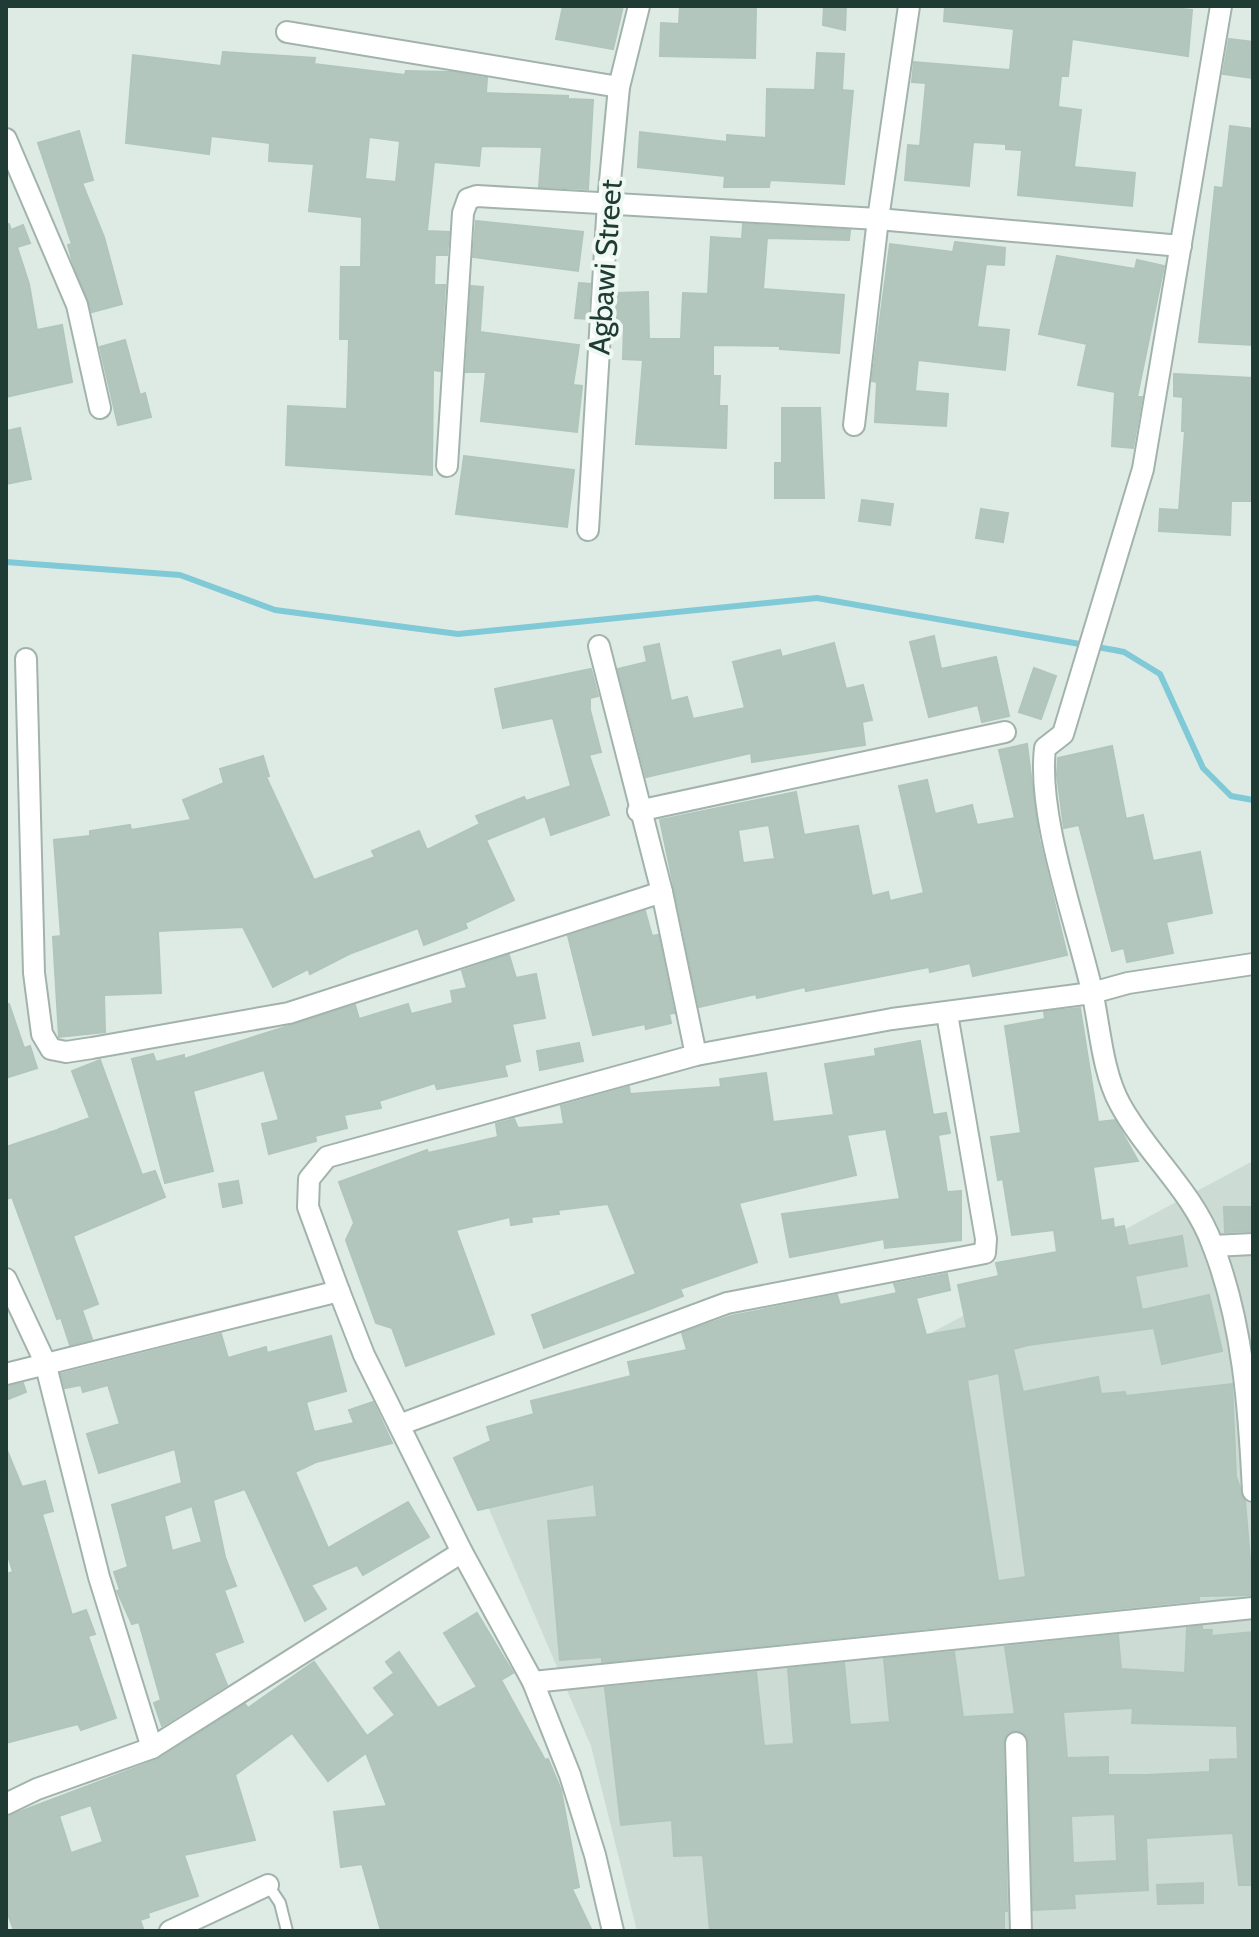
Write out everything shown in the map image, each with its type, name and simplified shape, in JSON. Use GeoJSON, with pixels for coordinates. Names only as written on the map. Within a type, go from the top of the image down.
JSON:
{"type":"FeatureCollection","features":[{"type":"Feature","properties":{"kind":"street","name":"Agbawi Street"},"geometry":{"type":"LineString","coordinates":[[588,530],[608,202],[619,87],[639,6]]}},
{"type":"Feature","properties":{"kind":"street"},"geometry":{"type":"LineString","coordinates":[[854,425],[878,219],[909,6]]}},
{"type":"Feature","properties":{"kind":"street"},"geometry":{"type":"LineString","coordinates":[[1221,6],[1143,469],[1081,681],[1063,734],[1045,748],[1043,769],[1050,822],[1119,1103],[1195,1208],[1213,1246],[1239,1341],[1253,1491]]}},
{"type":"Feature","properties":{"kind":"street"},"geometry":{"type":"LineString","coordinates":[[287,32],[619,87]]}},
{"type":"Feature","properties":{"kind":"street"},"geometry":{"type":"LineString","coordinates":[[6,139],[77,305],[100,408]]}},
{"type":"Feature","properties":{"kind":"street"},"geometry":{"type":"LineString","coordinates":[[447,466],[463,213],[468,199],[608,202],[878,219],[1181,246]]}},
{"type":"Feature","properties":{"kind":"street"},"geometry":{"type":"LineString","coordinates":[[599,646],[638,811],[662,892],[696,1055]]}},
{"type":"Feature","properties":{"kind":"street"},"geometry":{"type":"LineString","coordinates":[[26,659],[34,973],[42,1034],[51,1049],[79,1050],[289,1013],[662,892]]}},
{"type":"Feature","properties":{"kind":"street"},"geometry":{"type":"LineString","coordinates":[[638,811],[1005,732]]}},
{"type":"Feature","properties":{"kind":"street"},"geometry":{"type":"LineString","coordinates":[[613,1931],[595,1855],[570,1775],[533,1682],[462,1552],[364,1355],[308,1207],[309,1179],[327,1157],[696,1055],[892,1019],[1092,993],[1128,983],[1253,964]]}},
{"type":"Feature","properties":{"kind":"street"},"geometry":{"type":"LineString","coordinates":[[399,1425],[727,1303],[985,1253],[986,1239],[947,1014]]}},
{"type":"Feature","properties":{"kind":"street"},"geometry":{"type":"LineString","coordinates":[[1213,1246],[1253,1244]]}},
{"type":"Feature","properties":{"kind":"street"},"geometry":{"type":"LineString","coordinates":[[6,1279],[45,1362],[99,1577],[152,1748]]}},
{"type":"Feature","properties":{"kind":"street"},"geometry":{"type":"LineString","coordinates":[[6,1374],[339,1291]]}},
{"type":"Feature","properties":{"kind":"street"},"geometry":{"type":"LineString","coordinates":[[6,1804],[37,1789],[152,1748],[462,1552]]}},
{"type":"Feature","properties":{"kind":"street"},"geometry":{"type":"LineString","coordinates":[[533,1682],[1253,1608]]}},
{"type":"Feature","properties":{"kind":"street"},"geometry":{"type":"LineString","coordinates":[[1016,1743],[1021,1931]]}},
{"type":"Feature","properties":{"kind":"street"},"geometry":{"type":"LineString","coordinates":[[170,1931],[268,1885]]}},
{"type":"Feature","properties":{"kind":"lane"},"geometry":{"type":"LineString","coordinates":[[268,1885],[280,1903],[287,1931]]}},
{"type":"Feature","properties":{"kind":"shaded area"},"geometry":{"type":"Polygon","coordinates":[[[1253,1161],[1253,1931],[637,1931],[591,1746],[477,1481],[854,1374],[1253,1161]]]}},
{"type":"Feature","properties":{"kind":"building"},"geometry":{"type":"Polygon","coordinates":[[[563,6],[623,6],[613,49],[556,39],[563,6]]]}},
{"type":"Feature","properties":{"kind":"building"},"geometry":{"type":"Polygon","coordinates":[[[680,6],[756,6],[755,58],[660,56],[661,23],[679,24],[680,6]]]}},
{"type":"Feature","properties":{"kind":"building"},"geometry":{"type":"Polygon","coordinates":[[[824,6],[846,6],[845,30],[823,25],[824,6]]]}},
{"type":"Feature","properties":{"kind":"building"},"geometry":{"type":"Polygon","coordinates":[[[945,6],[1150,6],[1192,10],[1188,56],[1072,39],[1068,76],[1061,76],[1058,107],[1081,110],[1074,167],[1135,173],[1132,206],[1018,195],[1022,150],[1006,149],[1006,144],[973,142],[969,186],[905,180],[908,145],[920,146],[926,83],[912,82],[914,62],[1010,70],[1014,29],[944,21],[945,6]]]}},
{"type":"Feature","properties":{"kind":"building"},"geometry":{"type":"Polygon","coordinates":[[[1229,39],[1253,42],[1253,78],[1223,74],[1229,39]]]}},
{"type":"Feature","properties":{"kind":"building"},"geometry":{"type":"Polygon","coordinates":[[[223,52],[315,58],[314,64],[405,75],[406,71],[452,72],[487,78],[486,93],[593,100],[588,189],[539,187],[542,147],[481,146],[479,166],[434,162],[427,231],[449,232],[447,255],[435,255],[434,285],[445,285],[440,371],[433,370],[432,475],[286,465],[288,406],[347,409],[349,339],[340,339],[341,267],[361,267],[362,217],[309,211],[314,164],[269,161],[270,143],[211,136],[209,154],[126,143],[133,55],[221,66],[223,52]],[[369,137],[365,179],[396,182],[400,141],[369,137]]]}},
{"type":"Feature","properties":{"kind":"building"},"geometry":{"type":"Polygon","coordinates":[[[817,53],[844,54],[842,90],[853,91],[844,184],[770,180],[769,187],[724,187],[725,176],[638,167],[640,132],[727,142],[727,135],[766,138],[767,89],[815,90],[817,53]]]}},
{"type":"Feature","properties":{"kind":"building"},"geometry":{"type":"Polygon","coordinates":[[[1230,126],[1253,129],[1253,345],[1199,342],[1215,187],[1223,188],[1230,126]]]}},
{"type":"Feature","properties":{"kind":"building"},"geometry":{"type":"Polygon","coordinates":[[[79,131],[93,180],[82,183],[104,237],[122,304],[92,312],[72,260],[68,245],[72,244],[38,143],[79,131]]]}},
{"type":"Feature","properties":{"kind":"building"},"geometry":{"type":"Polygon","coordinates":[[[476,221],[583,232],[578,271],[473,257],[476,221]]]}},
{"type":"Feature","properties":{"kind":"building"},"geometry":{"type":"Polygon","coordinates":[[[9,224],[11,230],[23,225],[30,243],[17,247],[29,284],[37,330],[62,325],[72,382],[6,397],[6,225],[9,224]]]}},
{"type":"Feature","properties":{"kind":"building"},"geometry":{"type":"Polygon","coordinates":[[[743,224],[850,230],[849,240],[767,238],[763,289],[844,295],[839,353],[780,349],[780,346],[713,345],[713,376],[720,376],[719,406],[727,406],[726,448],[636,444],[643,360],[623,359],[624,323],[614,322],[616,293],[648,292],[649,339],[681,339],[683,293],[708,294],[711,237],[742,239],[743,224]]]}},
{"type":"Feature","properties":{"kind":"building"},"geometry":{"type":"Polygon","coordinates":[[[955,242],[1005,248],[1004,265],[986,264],[977,327],[1009,330],[1005,370],[918,360],[915,391],[948,394],[946,426],[875,422],[877,382],[872,381],[890,244],[953,252],[955,242]]]}},
{"type":"Feature","properties":{"kind":"building"},"geometry":{"type":"Polygon","coordinates":[[[1057,256],[1135,269],[1137,260],[1164,266],[1137,397],[1142,397],[1133,448],[1112,446],[1115,392],[1078,385],[1087,344],[1039,334],[1057,256]]]}},
{"type":"Feature","properties":{"kind":"building"},"geometry":{"type":"Polygon","coordinates":[[[579,283],[590,284],[588,319],[575,318],[579,283]]]}},
{"type":"Feature","properties":{"kind":"building"},"geometry":{"type":"Polygon","coordinates":[[[471,286],[483,287],[480,332],[579,345],[573,385],[582,386],[577,432],[481,421],[486,372],[466,372],[471,286]]]}},
{"type":"Feature","properties":{"kind":"building"},"geometry":{"type":"Polygon","coordinates":[[[125,340],[140,395],[145,393],[151,417],[118,425],[100,347],[125,340]]]}},
{"type":"Feature","properties":{"kind":"building"},"geometry":{"type":"Polygon","coordinates":[[[1174,374],[1253,378],[1253,501],[1231,501],[1230,535],[1159,531],[1160,509],[1179,510],[1185,431],[1182,431],[1183,397],[1174,396],[1174,374]]]}},
{"type":"Feature","properties":{"kind":"building"},"geometry":{"type":"Polygon","coordinates":[[[782,408],[820,408],[824,498],[775,498],[775,463],[782,463],[782,408]]]}},
{"type":"Feature","properties":{"kind":"building"},"geometry":{"type":"Polygon","coordinates":[[[20,428],[31,479],[6,484],[6,431],[20,428]]]}},
{"type":"Feature","properties":{"kind":"building"},"geometry":{"type":"Polygon","coordinates":[[[464,456],[574,470],[567,527],[456,514],[464,456]]]}},
{"type":"Feature","properties":{"kind":"building"},"geometry":{"type":"Polygon","coordinates":[[[862,500],[893,504],[890,525],[859,521],[862,500]]]}},
{"type":"Feature","properties":{"kind":"building"},"geometry":{"type":"Polygon","coordinates":[[[981,509],[1008,513],[1003,542],[976,538],[981,509]]]}},
{"type":"Feature","properties":{"kind":"building"},"geometry":{"type":"Polygon","coordinates":[[[934,636],[941,669],[996,657],[1009,716],[982,722],[978,705],[929,717],[910,642],[934,636]]]}},
{"type":"Feature","properties":{"kind":"building"},"geometry":{"type":"Polygon","coordinates":[[[834,643],[846,689],[863,685],[872,720],[862,722],[865,745],[752,762],[751,753],[646,777],[618,669],[647,662],[644,647],[659,644],[671,701],[687,697],[693,719],[745,708],[733,662],[780,650],[782,657],[834,643]]]}},
{"type":"Feature","properties":{"kind":"building"},"geometry":{"type":"Polygon","coordinates":[[[1034,668],[1056,676],[1041,719],[1019,712],[1034,668]]]}},
{"type":"Feature","properties":{"kind":"building"},"geometry":{"type":"Polygon","coordinates":[[[591,669],[598,696],[590,698],[590,710],[601,752],[589,755],[609,815],[551,835],[545,816],[486,840],[514,900],[465,923],[467,928],[424,945],[418,928],[349,954],[310,974],[308,969],[273,987],[243,927],[158,931],[161,993],[104,995],[105,1032],[59,1037],[53,937],[61,936],[54,840],[90,836],[90,831],[130,825],[131,830],[191,820],[183,800],[224,783],[220,769],[263,756],[269,776],[266,777],[314,880],[375,857],[372,851],[419,831],[427,850],[480,824],[476,816],[524,797],[526,801],[571,786],[553,718],[503,728],[495,689],[591,669]]]}},
{"type":"Feature","properties":{"kind":"building"},"geometry":{"type":"Polygon","coordinates":[[[1027,744],[1039,839],[1067,955],[973,976],[970,963],[930,972],[929,967],[806,991],[805,987],[757,998],[756,994],[699,1007],[660,820],[796,792],[804,835],[858,826],[872,896],[888,892],[890,901],[924,893],[899,786],[927,780],[935,814],[972,805],[977,825],[1015,818],[999,750],[1027,744]],[[769,825],[738,830],[743,863],[775,859],[769,825]]]}},
{"type":"Feature","properties":{"kind":"building"},"geometry":{"type":"Polygon","coordinates":[[[1112,746],[1126,819],[1143,815],[1153,861],[1200,852],[1212,913],[1166,922],[1173,953],[1127,962],[1124,948],[1112,951],[1079,825],[1064,828],[1057,775],[1058,758],[1112,746]]]}},
{"type":"Feature","properties":{"kind":"building"},"geometry":{"type":"Polygon","coordinates":[[[645,911],[652,936],[658,935],[674,1013],[669,1014],[671,1023],[646,1029],[645,1024],[593,1035],[568,936],[645,911]]]}},
{"type":"Feature","properties":{"kind":"building"},"geometry":{"type":"Polygon","coordinates":[[[509,955],[516,978],[536,974],[545,1018],[512,1024],[520,1061],[504,1065],[507,1076],[437,1089],[435,1083],[379,1101],[381,1108],[344,1115],[347,1128],[315,1136],[316,1141],[269,1154],[262,1124],[279,1120],[264,1070],[193,1091],[213,1171],[165,1183],[132,1059],[153,1054],[156,1062],[184,1055],[184,1059],[355,1005],[359,1019],[408,1004],[411,1014],[453,1003],[451,991],[467,988],[462,971],[509,955]]]}},
{"type":"Feature","properties":{"kind":"building"},"geometry":{"type":"Polygon","coordinates":[[[9,1004],[24,1048],[30,1046],[37,1068],[6,1078],[6,1005],[9,1004]]]}},
{"type":"Feature","properties":{"kind":"building"},"geometry":{"type":"Polygon","coordinates":[[[1080,1008],[1098,1122],[1115,1120],[1138,1161],[1093,1167],[1101,1221],[1113,1219],[1114,1228],[1124,1226],[1128,1246],[1182,1236],[1187,1266],[1135,1276],[1142,1310],[1209,1295],[1222,1351],[1162,1364],[1154,1328],[1028,1345],[1013,1349],[1023,1392],[1098,1377],[1101,1394],[1125,1392],[1126,1396],[1232,1384],[1236,1477],[1245,1501],[1253,1595],[1199,1596],[1199,1600],[602,1662],[602,1657],[560,1660],[548,1521],[597,1517],[594,1484],[478,1510],[454,1458],[491,1441],[487,1427],[534,1414],[531,1401],[631,1376],[628,1362],[687,1350],[682,1333],[731,1316],[837,1295],[840,1305],[897,1293],[894,1284],[947,1274],[950,1290],[916,1298],[926,1335],[967,1328],[958,1285],[999,1276],[996,1263],[1057,1252],[1054,1230],[1012,1235],[1003,1179],[998,1180],[991,1137],[1021,1133],[1005,1026],[1045,1019],[1044,1012],[1080,1008]],[[999,1373],[967,1380],[998,1581],[1026,1577],[999,1373]]]}},
{"type":"Feature","properties":{"kind":"building"},"geometry":{"type":"Polygon","coordinates":[[[920,1041],[933,1115],[946,1113],[950,1133],[938,1135],[947,1192],[961,1191],[961,1240],[885,1248],[884,1239],[790,1257],[782,1214],[900,1199],[886,1129],[847,1135],[856,1175],[739,1203],[757,1262],[680,1289],[683,1296],[650,1309],[544,1348],[532,1315],[636,1274],[608,1204],[558,1210],[559,1214],[531,1217],[532,1222],[511,1225],[510,1217],[456,1230],[494,1334],[406,1366],[392,1328],[376,1323],[346,1240],[354,1223],[339,1182],[427,1150],[428,1153],[498,1137],[496,1124],[514,1119],[518,1128],[564,1124],[561,1106],[629,1087],[630,1094],[721,1087],[720,1079],[766,1073],[773,1122],[834,1115],[825,1064],[876,1056],[875,1049],[920,1041]]]}},
{"type":"Feature","properties":{"kind":"building"},"geometry":{"type":"Polygon","coordinates":[[[579,1043],[583,1061],[540,1070],[537,1051],[579,1043]]]}},
{"type":"Feature","properties":{"kind":"building"},"geometry":{"type":"Polygon","coordinates":[[[100,1060],[142,1175],[155,1171],[165,1197],[73,1236],[98,1304],[82,1310],[92,1339],[70,1345],[61,1318],[57,1319],[12,1197],[6,1199],[6,1147],[57,1130],[59,1136],[59,1129],[90,1118],[72,1071],[100,1060]]]}},
{"type":"Feature","properties":{"kind":"building"},"geometry":{"type":"Polygon","coordinates":[[[238,1181],[242,1203],[223,1207],[219,1184],[238,1181]]]}},
{"type":"Feature","properties":{"kind":"building"},"geometry":{"type":"Polygon","coordinates":[[[1224,1207],[1251,1207],[1251,1231],[1225,1232],[1224,1207]]]}},
{"type":"Feature","properties":{"kind":"building"},"geometry":{"type":"Polygon","coordinates":[[[221,1334],[228,1358],[266,1347],[267,1353],[331,1336],[346,1391],[306,1402],[314,1432],[354,1423],[349,1410],[373,1402],[392,1443],[316,1462],[295,1472],[328,1548],[408,1502],[429,1537],[363,1575],[357,1565],[311,1585],[326,1609],[305,1621],[245,1489],[213,1500],[225,1557],[236,1586],[224,1590],[243,1642],[214,1653],[227,1685],[162,1726],[154,1703],[161,1700],[139,1622],[132,1624],[117,1591],[120,1590],[114,1572],[128,1567],[112,1505],[182,1483],[175,1449],[99,1473],[87,1434],[120,1424],[108,1385],[83,1392],[81,1385],[65,1388],[61,1374],[221,1334]],[[192,1506],[164,1516],[172,1551],[202,1542],[192,1506]]]}},
{"type":"Feature","properties":{"kind":"building"},"geometry":{"type":"Polygon","coordinates":[[[23,1383],[26,1392],[6,1400],[6,1387],[23,1383]]]}},
{"type":"Feature","properties":{"kind":"building"},"geometry":{"type":"Polygon","coordinates":[[[6,1448],[22,1487],[45,1481],[53,1511],[42,1514],[72,1615],[86,1610],[95,1634],[88,1636],[116,1718],[81,1730],[78,1724],[6,1743],[6,1574],[13,1572],[6,1549],[6,1448]]]}},
{"type":"Feature","properties":{"kind":"building"},"geometry":{"type":"Polygon","coordinates":[[[477,1613],[513,1673],[501,1680],[545,1760],[548,1759],[561,1790],[579,1887],[572,1889],[592,1931],[381,1931],[362,1864],[341,1867],[334,1812],[387,1806],[366,1753],[328,1781],[292,1733],[235,1775],[255,1840],[184,1855],[198,1896],[148,1913],[149,1917],[140,1920],[144,1931],[14,1931],[6,1908],[6,1817],[159,1759],[245,1704],[248,1708],[314,1662],[367,1736],[395,1715],[374,1688],[394,1673],[386,1662],[399,1652],[438,1708],[477,1687],[444,1633],[477,1613]],[[91,1805],[59,1816],[71,1853],[103,1842],[91,1805]]]}},
{"type":"Feature","properties":{"kind":"building"},"geometry":{"type":"Polygon","coordinates":[[[1202,1626],[1202,1630],[1212,1630],[1211,1636],[1253,1632],[1253,1885],[1239,1885],[1233,1833],[1146,1838],[1148,1890],[1074,1894],[1075,1908],[1033,1910],[1029,1743],[1027,1736],[1016,1730],[1009,1732],[1003,1743],[1007,1911],[1004,1911],[1004,1931],[710,1931],[703,1855],[674,1856],[672,1820],[621,1825],[605,1688],[756,1672],[764,1746],[794,1744],[788,1669],[844,1663],[850,1725],[890,1722],[884,1659],[954,1652],[963,1717],[1015,1714],[1005,1647],[1118,1635],[1121,1669],[1185,1673],[1187,1628],[1202,1626]],[[1133,1708],[1063,1712],[1067,1758],[1108,1757],[1108,1775],[1210,1772],[1210,1760],[1238,1759],[1237,1726],[1132,1723],[1133,1708]],[[1115,1814],[1071,1816],[1073,1863],[1117,1861],[1115,1814]]]}},
{"type":"Feature","properties":{"kind":"building"},"geometry":{"type":"Polygon","coordinates":[[[1203,1883],[1203,1903],[1158,1904],[1157,1885],[1203,1883]]]}},
{"type":"Feature","properties":{"kind":"waterway"},"geometry":{"type":"LineString","coordinates":[[6,562],[180,575],[275,610],[458,634],[817,598],[1114,650],[1124,652],[1160,674],[1203,768],[1231,796],[1253,800]]}}]}
